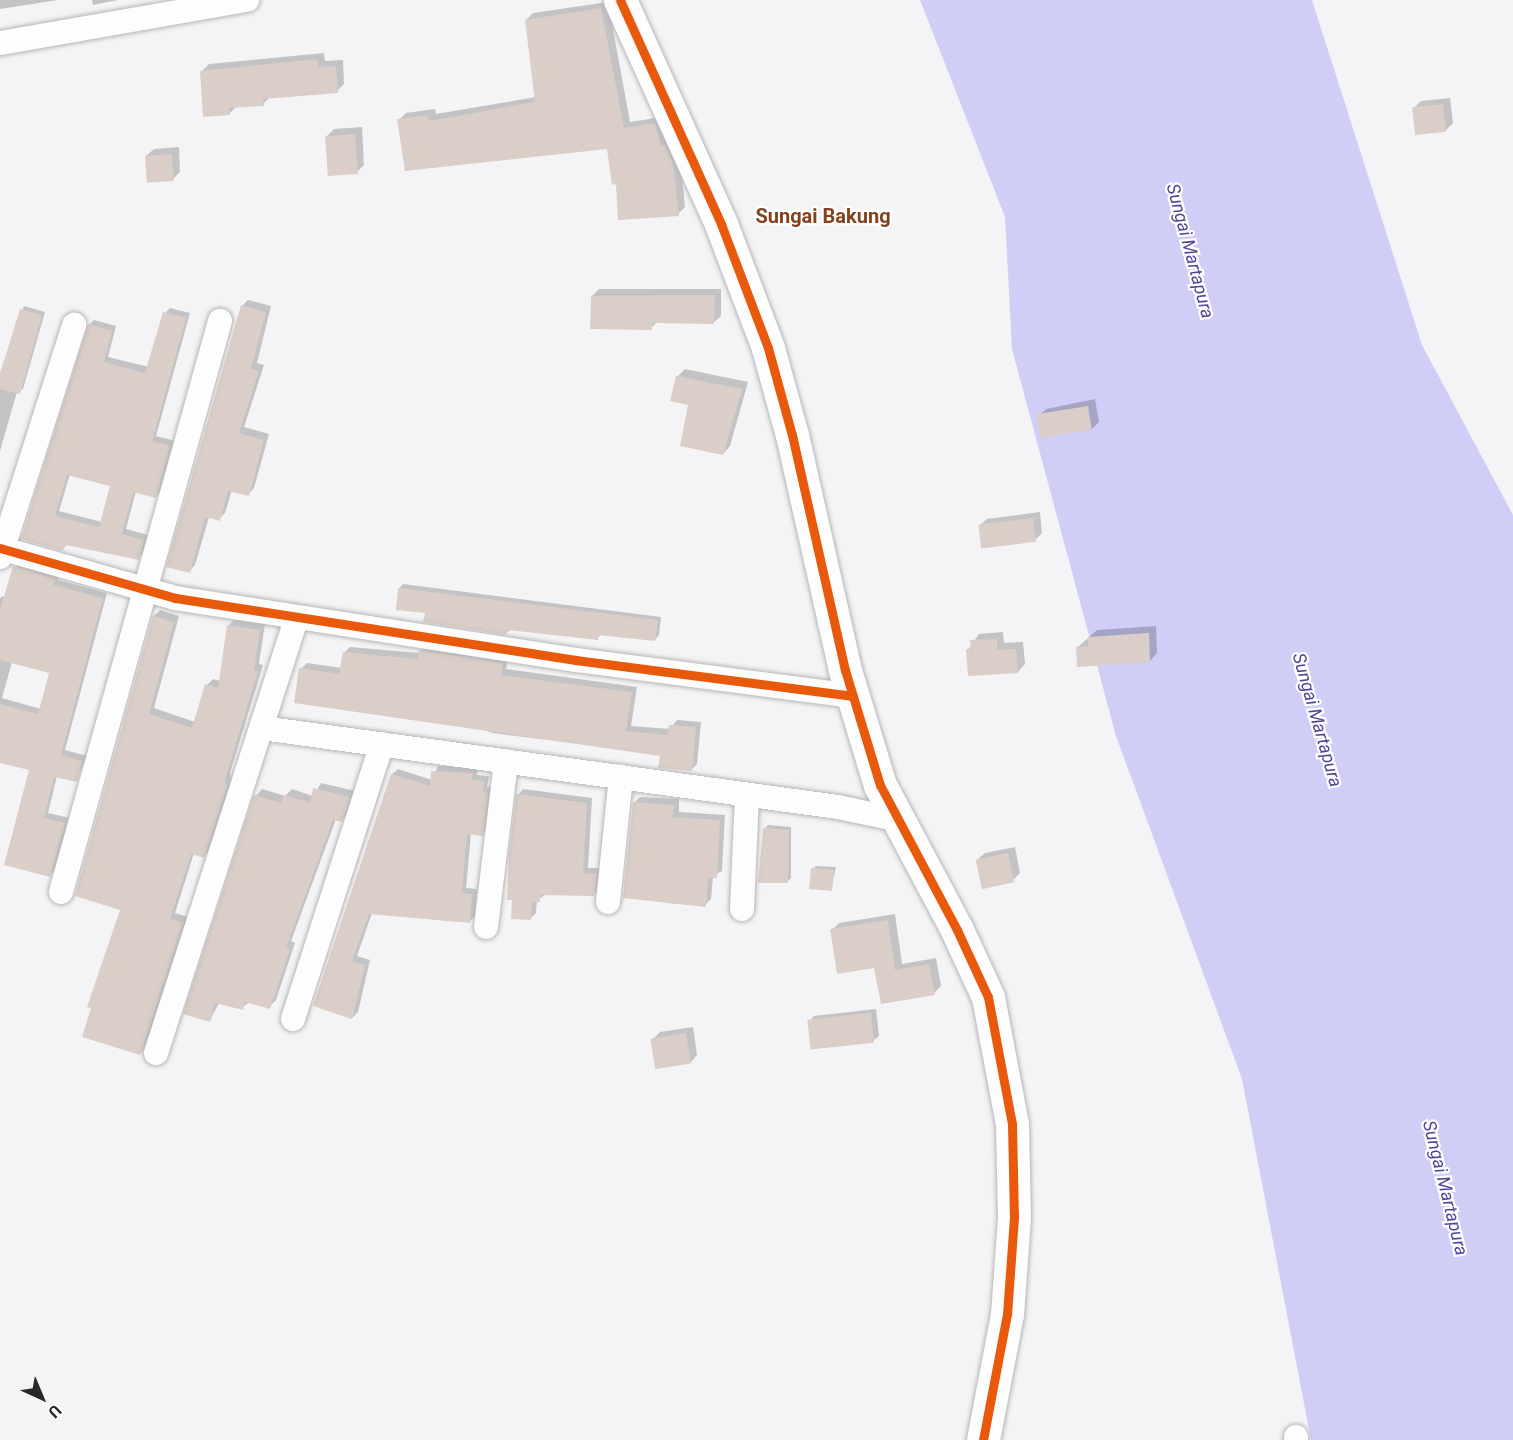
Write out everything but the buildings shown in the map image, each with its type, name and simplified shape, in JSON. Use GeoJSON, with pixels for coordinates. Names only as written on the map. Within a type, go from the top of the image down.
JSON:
{"type":"FeatureCollection","features":[{"type":"Feature","properties":{"kind":"street"},"geometry":{"type":"LineString","coordinates":[[0,43],[247,0]]}},
{"type":"Feature","properties":{"kind":"street"},"geometry":{"type":"LineString","coordinates":[[620,0],[721,224],[768,348],[853,696],[880,785],[957,930],[987,997],[1012,1124],[1014,1217],[1007,1314],[982,1440]]}},
{"type":"Feature","properties":{"kind":"street"},"geometry":{"type":"LineString","coordinates":[[61,892],[142,590],[220,321]]}},
{"type":"Feature","properties":{"kind":"street"},"geometry":{"type":"LineString","coordinates":[[74,326],[1,551],[142,590],[297,617],[576,660],[853,696]]}},
{"type":"Feature","properties":{"kind":"street"},"geometry":{"type":"LineString","coordinates":[[156,1053],[297,617]]}},
{"type":"Feature","properties":{"kind":"street"},"geometry":{"type":"LineString","coordinates":[[262,728],[747,795],[899,820]]}},
{"type":"Feature","properties":{"kind":"street"},"geometry":{"type":"LineString","coordinates":[[293,1019],[382,744]]}},
{"type":"Feature","properties":{"kind":"street"},"geometry":{"type":"LineString","coordinates":[[486,927],[506,761]]}},
{"type":"Feature","properties":{"kind":"street"},"geometry":{"type":"LineString","coordinates":[[608,902],[621,777]]}},
{"type":"Feature","properties":{"kind":"street"},"geometry":{"type":"LineString","coordinates":[[742,909],[747,795]]}},
{"type":"Feature","properties":{"kind":"water","name":"Sungai Martapura"},"geometry":{"type":"Polygon","coordinates":[[[920,0],[1312,0],[1422,345],[1513,515],[1513,1440],[1311,1440],[1242,1079],[1116,736],[1012,349],[1005,217],[920,0]]]}},
{"type":"Feature","properties":{"kind":"cycle path"},"geometry":{"type":"LineString","coordinates":[[620,0],[721,224],[768,348],[792,435],[845,670],[880,785],[957,930],[988,997],[1012,1124],[1014,1217],[1007,1314],[983,1440]]}},
{"type":"Feature","properties":{"kind":"cycle path"},"geometry":{"type":"LineString","coordinates":[[0,548],[175,598],[576,660],[853,696]]}},
{"type":"Feature","properties":{"kind":"district","name":"Sungai Bakung"},"geometry":{"type":"Point","coordinates":[823,216]}}]}
